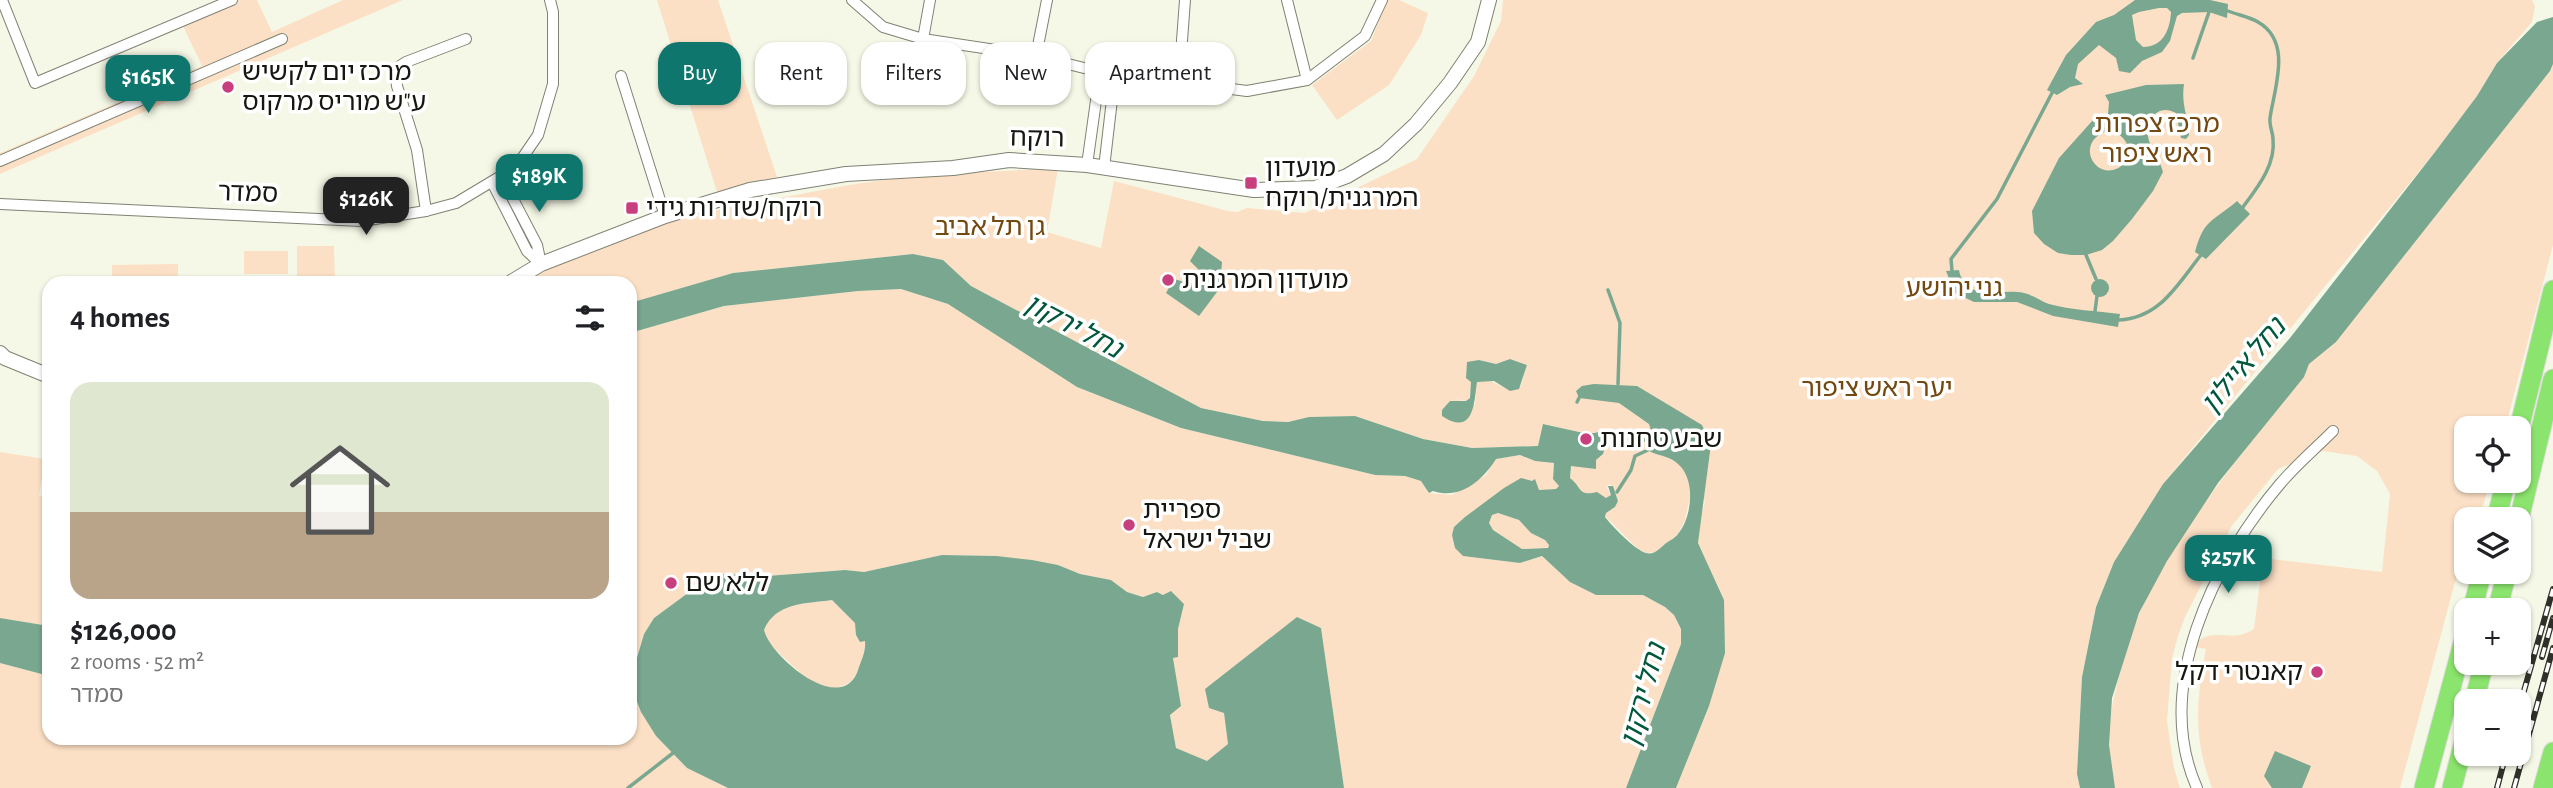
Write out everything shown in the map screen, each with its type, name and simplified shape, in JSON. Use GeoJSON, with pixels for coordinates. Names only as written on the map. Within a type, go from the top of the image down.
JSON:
{"type":"FeatureCollection","features":[{"type":"Feature","properties":{"kind":"highway"},"geometry":{"type":"LineString","coordinates":[[2522,416],[2553,290]]}},
{"type":"Feature","properties":{"kind":"highway"},"geometry":{"type":"LineString","coordinates":[[2526,416],[2553,328]]}},
{"type":"Feature","properties":{"kind":"highway"},"geometry":{"type":"LineString","coordinates":[[2522,507],[2553,379]]}},
{"type":"Feature","properties":{"kind":"highway"},"geometry":{"type":"LineString","coordinates":[[2424,788],[2454,675]]}},
{"type":"Feature","properties":{"kind":"highway"},"geometry":{"type":"LineString","coordinates":[[2544,788],[2552,757]]}},
{"type":"Feature","properties":{"kind":"highway"},"geometry":{"type":"LineString","coordinates":[[2452,788],[2458,766]]}},
{"type":"Feature","properties":{"kind":"street"},"geometry":{"type":"LineString","coordinates":[[2,0],[35,83],[232,0]]}},
{"type":"Feature","properties":{"kind":"street","name":"סמדר"},"geometry":{"type":"LineString","coordinates":[[0,204],[362,221],[426,211],[456,203],[496,179],[523,157],[538,135],[553,84],[553,12],[550,0]]}},
{"type":"Feature","properties":{"kind":"street"},"geometry":{"type":"LineString","coordinates":[[852,0],[883,27],[923,39],[980,48]]}},
{"type":"Feature","properties":{"kind":"street"},"geometry":{"type":"LineString","coordinates":[[923,39],[930,0]]}},
{"type":"Feature","properties":{"kind":"street"},"geometry":{"type":"LineString","coordinates":[[1039,42],[1047,0]]}},
{"type":"Feature","properties":{"kind":"street"},"geometry":{"type":"LineString","coordinates":[[1182,42],[1185,0]]}},
{"type":"Feature","properties":{"kind":"street"},"geometry":{"type":"LineString","coordinates":[[1287,0],[1307,80]]}},
{"type":"Feature","properties":{"kind":"street"},"geometry":{"type":"LineString","coordinates":[[1235,90],[1247,92],[1307,80],[1365,36],[1382,0]]}},
{"type":"Feature","properties":{"kind":"street","name":"רוקח"},"geometry":{"type":"LineString","coordinates":[[521,276],[541,264],[665,216],[750,190],[846,174],[953,168],[1009,160],[1087,165],[1254,190],[1315,188],[1347,176],[1384,154],[1416,124],[1443,92],[1478,42],[1489,0]]}},
{"type":"Feature","properties":{"kind":"street"},"geometry":{"type":"LineString","coordinates":[[0,161],[282,39]]}},
{"type":"Feature","properties":{"kind":"street"},"geometry":{"type":"LineString","coordinates":[[426,211],[417,150],[397,86],[395,69],[406,62],[466,39]]}},
{"type":"Feature","properties":{"kind":"street"},"geometry":{"type":"LineString","coordinates":[[621,76],[665,216]]}},
{"type":"Feature","properties":{"kind":"street"},"geometry":{"type":"LineString","coordinates":[[1087,165],[1095,105]]}},
{"type":"Feature","properties":{"kind":"street"},"geometry":{"type":"LineString","coordinates":[[1104,168],[1111,105]]}},
{"type":"Feature","properties":{"kind":"street"},"geometry":{"type":"LineString","coordinates":[[496,179],[537,245],[541,264]]}},
{"type":"Feature","properties":{"kind":"street"},"geometry":{"type":"LineString","coordinates":[[0,353],[5,358],[42,373]]}},
{"type":"Feature","properties":{"kind":"street"},"geometry":{"type":"LineString","coordinates":[[2197,788],[2189,767],[2183,718],[2188,655],[2196,626],[2230,554],[2277,486],[2333,431]]}},
{"type":"Feature","properties":{"kind":"green space"},"geometry":{"type":"Polygon","coordinates":[[[239,0],[257,0],[272,32],[343,0],[403,0],[0,174],[0,153],[202,66],[182,24],[239,0]]]}},
{"type":"Feature","properties":{"kind":"green space"},"geometry":{"type":"Polygon","coordinates":[[[657,0],[718,0],[732,42],[670,42],[657,0]]]}},
{"type":"Feature","properties":{"kind":"green space"},"geometry":{"type":"Polygon","coordinates":[[[1387,0],[1399,0],[1428,13],[1421,35],[1389,85],[1337,120],[1312,85],[1371,41],[1387,0]]]}},
{"type":"Feature","properties":{"kind":"green space","name":"גני יהושע"},"geometry":{"type":"Polygon","coordinates":[[[1503,0],[2532,0],[2535,6],[2532,22],[2497,63],[2477,96],[2435,152],[2163,484],[2114,562],[2096,607],[2082,677],[2077,774],[2080,788],[1676,788],[1709,706],[1724,600],[1698,543],[1705,501],[1689,480],[1690,497],[1685,520],[1678,534],[1657,552],[1646,553],[1638,549],[1605,516],[1618,501],[1613,486],[1609,484],[1607,488],[1611,495],[1606,498],[1594,493],[1589,495],[1582,492],[1570,478],[1571,466],[1596,460],[1603,454],[1604,431],[1588,434],[1544,424],[1538,446],[1472,448],[1423,439],[1355,416],[1309,417],[1288,422],[1263,421],[1201,408],[971,286],[943,260],[913,254],[733,273],[637,301],[637,276],[537,276],[560,262],[667,223],[725,208],[849,185],[951,170],[983,172],[1058,168],[1047,232],[1101,248],[1114,181],[1228,211],[1237,212],[1247,208],[1305,213],[1417,159],[1474,76],[1501,21],[1503,0]],[[1510,359],[1496,364],[1479,360],[1471,382],[1470,398],[1466,401],[1455,399],[1475,405],[1477,382],[1489,380],[1505,388],[1521,386],[1527,365],[1510,359]]]}},
{"type":"Feature","properties":{"kind":"green space"},"geometry":{"type":"Polygon","coordinates":[[[2553,64],[2553,245],[2508,416],[2454,416],[2454,493],[2487,493],[2483,507],[2454,507],[2454,584],[2400,788],[2212,788],[2206,770],[2199,736],[2198,703],[2206,649],[2195,647],[2198,641],[2205,637],[2238,635],[2254,629],[2263,558],[2382,572],[2390,494],[2377,471],[2357,456],[2323,451],[2278,469],[2231,527],[2185,617],[2172,658],[2167,721],[2180,788],[2115,788],[2109,741],[2115,693],[2135,624],[2174,549],[2214,490],[2304,377],[2309,364],[2336,342],[2553,64]]]}},
{"type":"Feature","properties":{"kind":"green space"},"geometry":{"type":"Polygon","coordinates":[[[741,69],[777,177],[717,192],[690,105],[741,105],[741,69]]]}},
{"type":"Feature","properties":{"kind":"green space"},"geometry":{"type":"Polygon","coordinates":[[[297,246],[334,246],[335,276],[297,276],[297,246]]]}},
{"type":"Feature","properties":{"kind":"green space"},"geometry":{"type":"Polygon","coordinates":[[[244,251],[288,251],[288,274],[244,274],[244,251]]]}},
{"type":"Feature","properties":{"kind":"green space"},"geometry":{"type":"Polygon","coordinates":[[[178,264],[178,276],[112,276],[112,265],[178,264]]]}},
{"type":"Feature","properties":{"kind":"green space"},"geometry":{"type":"Polygon","coordinates":[[[901,289],[948,304],[1077,387],[1181,428],[1375,475],[1405,476],[1421,481],[1429,493],[1452,495],[1486,475],[1495,459],[1520,455],[1535,461],[1554,463],[1553,476],[1559,486],[1556,489],[1539,490],[1532,481],[1473,511],[1454,527],[1463,556],[1520,563],[1542,556],[1570,582],[1596,595],[1643,595],[1674,615],[1681,630],[1681,644],[1626,788],[1344,788],[1321,628],[1297,617],[1224,712],[1228,744],[1208,762],[1176,748],[1170,714],[1181,705],[1173,658],[1178,657],[1178,629],[1184,604],[1157,592],[1144,597],[1127,592],[1111,580],[1080,574],[1058,565],[997,556],[942,555],[864,572],[845,570],[767,576],[721,574],[692,590],[654,618],[644,634],[637,658],[637,331],[724,306],[858,291],[901,289]]]}},
{"type":"Feature","properties":{"kind":"green space"},"geometry":{"type":"Polygon","coordinates":[[[0,452],[42,459],[39,496],[42,497],[42,625],[0,618],[0,452]]]}},
{"type":"Feature","properties":{"kind":"green space"},"geometry":{"type":"Polygon","coordinates":[[[1498,513],[1519,520],[1531,533],[1545,540],[1549,545],[1547,548],[1522,549],[1493,530],[1489,523],[1492,515],[1498,513]]]}},
{"type":"Feature","properties":{"kind":"green space"},"geometry":{"type":"Polygon","coordinates":[[[832,600],[856,623],[856,635],[865,640],[865,644],[860,667],[853,679],[847,684],[828,688],[820,686],[796,669],[771,644],[764,630],[769,621],[784,609],[832,600]]]}},
{"type":"Feature","properties":{"kind":"green space"},"geometry":{"type":"Polygon","coordinates":[[[0,663],[42,674],[42,745],[637,745],[637,692],[656,736],[687,768],[728,788],[0,788],[0,663]]]}},
{"type":"Feature","properties":{"kind":"shaded area"},"geometry":{"type":"Polygon","coordinates":[[[2135,0],[2210,0],[2228,4],[2227,18],[2209,12],[2182,13],[2177,16],[2170,41],[2162,52],[2142,61],[2130,73],[2119,71],[2116,58],[2099,45],[2078,64],[2075,78],[2083,84],[2070,87],[2057,95],[2047,90],[2066,55],[2096,22],[2114,15],[2135,0]],[[2167,8],[2132,15],[2136,40],[2143,47],[2156,44],[2164,36],[2171,12],[2167,8]]]}},
{"type":"Feature","properties":{"kind":"shaded area"},"geometry":{"type":"Polygon","coordinates":[[[2553,17],[2553,64],[2550,71],[2336,342],[2309,364],[2304,377],[2218,483],[2167,561],[2139,613],[2112,698],[2109,745],[2115,788],[2080,788],[2077,774],[2082,677],[2096,607],[2114,562],[2163,484],[2290,338],[2435,152],[2477,96],[2497,63],[2537,22],[2553,17]]]}},
{"type":"Feature","properties":{"kind":"shaded area"},"geometry":{"type":"Polygon","coordinates":[[[2184,84],[2183,98],[2189,135],[2186,139],[2181,138],[2176,113],[2165,110],[2152,116],[2149,119],[2149,141],[2163,172],[2153,191],[2113,241],[2102,250],[2086,255],[2058,253],[2034,233],[2032,211],[2059,158],[2093,120],[2100,120],[2108,114],[2109,102],[2105,95],[2146,85],[2184,84]],[[2104,132],[2095,139],[2090,147],[2094,162],[2100,168],[2108,170],[2117,169],[2126,162],[2129,149],[2123,138],[2104,132]]]}},
{"type":"Feature","properties":{"kind":"shaded area"},"geometry":{"type":"Polygon","coordinates":[[[2237,201],[2250,214],[2206,259],[2195,252],[2206,226],[2237,201]]]}},
{"type":"Feature","properties":{"kind":"shaded area"},"geometry":{"type":"Polygon","coordinates":[[[1199,246],[1222,262],[1220,288],[1199,316],[1166,293],[1174,279],[1188,283],[1199,282],[1204,275],[1190,261],[1199,246]]]}},
{"type":"Feature","properties":{"kind":"shaded area"},"geometry":{"type":"Polygon","coordinates":[[[913,254],[943,260],[971,286],[1201,408],[1263,421],[1288,422],[1309,417],[1355,416],[1423,439],[1472,448],[1538,446],[1543,424],[1588,434],[1605,431],[1606,444],[1603,454],[1596,460],[1596,469],[1571,466],[1570,478],[1583,492],[1597,492],[1606,498],[1611,495],[1608,486],[1613,486],[1618,501],[1605,517],[1630,543],[1641,551],[1652,553],[1674,538],[1683,527],[1690,500],[1685,474],[1672,460],[1648,450],[1652,433],[1649,424],[1619,403],[1579,398],[1576,391],[1582,386],[1594,384],[1637,386],[1702,425],[1711,444],[1698,543],[1724,600],[1725,653],[1709,706],[1676,788],[1626,788],[1681,644],[1681,629],[1674,615],[1643,595],[1596,595],[1570,582],[1542,556],[1520,563],[1463,556],[1455,548],[1452,535],[1454,527],[1521,478],[1532,481],[1535,479],[1539,490],[1556,489],[1559,486],[1553,479],[1554,463],[1535,461],[1520,455],[1496,459],[1484,475],[1469,487],[1452,493],[1429,493],[1421,481],[1405,476],[1375,475],[1181,428],[1077,387],[948,304],[901,289],[858,291],[724,306],[637,331],[637,301],[733,273],[913,254]],[[1498,513],[1492,515],[1489,523],[1493,530],[1522,549],[1548,548],[1545,540],[1531,533],[1519,520],[1498,513]]]}},
{"type":"Feature","properties":{"kind":"shaded area"},"geometry":{"type":"Polygon","coordinates":[[[1959,270],[1968,287],[1976,290],[2024,293],[2057,306],[2120,314],[2118,327],[2053,316],[2017,302],[1974,302],[1955,293],[1946,271],[1959,270]]]}},
{"type":"Feature","properties":{"kind":"shaded area"},"geometry":{"type":"Polygon","coordinates":[[[2100,279],[2106,282],[2109,288],[2106,294],[2100,297],[2094,294],[2091,288],[2094,282],[2100,279]]]}},
{"type":"Feature","properties":{"kind":"shaded area"},"geometry":{"type":"Polygon","coordinates":[[[1510,359],[1527,365],[1519,389],[1510,391],[1494,381],[1477,382],[1473,408],[1466,420],[1453,421],[1442,416],[1442,410],[1450,401],[1466,401],[1470,398],[1471,382],[1466,378],[1467,362],[1479,360],[1496,364],[1510,359]]]}},
{"type":"Feature","properties":{"kind":"shaded area"},"geometry":{"type":"Polygon","coordinates":[[[942,555],[997,556],[1058,565],[1080,574],[1111,580],[1127,592],[1143,597],[1157,592],[1163,595],[1171,591],[1184,604],[1178,629],[1178,657],[1173,658],[1181,706],[1170,715],[1176,748],[1207,761],[1228,744],[1224,713],[1209,708],[1205,689],[1297,617],[1321,628],[1344,788],[728,788],[687,768],[656,736],[637,702],[637,658],[644,634],[654,618],[692,590],[721,574],[767,576],[845,570],[864,572],[942,555]],[[832,600],[784,609],[769,621],[764,630],[769,642],[793,668],[824,686],[839,687],[851,682],[859,667],[865,641],[860,642],[855,623],[832,600]]]}},
{"type":"Feature","properties":{"kind":"shaded area"},"geometry":{"type":"Polygon","coordinates":[[[0,618],[42,625],[42,674],[0,663],[0,618]]]}},
{"type":"Feature","properties":{"kind":"shaded area"},"geometry":{"type":"Polygon","coordinates":[[[2275,751],[2311,766],[2302,788],[2272,788],[2264,776],[2275,751]]]}},
{"type":"Feature","properties":{"kind":"waterway"},"geometry":{"type":"LineString","coordinates":[[2228,11],[2255,20],[2269,31],[2275,41],[2279,67],[2270,118],[2272,158],[2264,176],[2243,207]]}},
{"type":"Feature","properties":{"kind":"waterway"},"geometry":{"type":"LineString","coordinates":[[2193,58],[2209,12]]}},
{"type":"Feature","properties":{"kind":"waterway"},"geometry":{"type":"LineString","coordinates":[[1952,271],[1951,259],[1997,199],[2052,93]]}},
{"type":"Feature","properties":{"kind":"waterway"},"geometry":{"type":"LineString","coordinates":[[2086,255],[2096,279]]}},
{"type":"Feature","properties":{"kind":"waterway"},"geometry":{"type":"LineString","coordinates":[[2119,320],[2133,318],[2157,306],[2201,255]]}},
{"type":"Feature","properties":{"kind":"waterway"},"geometry":{"type":"LineString","coordinates":[[1608,290],[1620,323],[1618,384]]}},
{"type":"Feature","properties":{"kind":"waterway"},"geometry":{"type":"LineString","coordinates":[[2095,311],[2097,296]]}},
{"type":"Feature","properties":{"kind":"waterway"},"geometry":{"type":"LineString","coordinates":[[1577,402],[1579,398]]}},
{"type":"Feature","properties":{"kind":"waterway"},"geometry":{"type":"LineString","coordinates":[[1639,439],[1650,441]]}},
{"type":"Feature","properties":{"kind":"waterway"},"geometry":{"type":"LineString","coordinates":[[1617,492],[1631,470],[1635,456],[1648,450]]}},
{"type":"Feature","properties":{"kind":"waterway"},"geometry":{"type":"LineString","coordinates":[[628,788],[673,753]]}},
{"type":"Feature","properties":{"kind":"railway"},"geometry":{"type":"LineString","coordinates":[[2525,689],[2553,589]]}},
{"type":"Feature","properties":{"kind":"railway"},"geometry":{"type":"LineString","coordinates":[[2542,657],[2553,618]]}},
{"type":"Feature","properties":{"kind":"railway"},"geometry":{"type":"LineString","coordinates":[[2514,788],[2553,648]]}},
{"type":"Feature","properties":{"kind":"railway"},"geometry":{"type":"LineString","coordinates":[[2497,788],[2503,766]]}},
{"type":"Feature","properties":{"kind":"place","name":"מרכז יום לקשיש ע\"ש מוריס מרקוס"},"geometry":{"type":"Point","coordinates":[228,87]}},
{"type":"Feature","properties":{"kind":"place","name":"מועדון המרגנית/רוקח"},"geometry":{"type":"Point","coordinates":[1251,183]}},
{"type":"Feature","properties":{"kind":"place","name":"רוקח/שדרות גידי"},"geometry":{"type":"Point","coordinates":[632,208]}},
{"type":"Feature","properties":{"kind":"place","name":"מועדון המרגנית"},"geometry":{"type":"Point","coordinates":[1168,280]}},
{"type":"Feature","properties":{"kind":"place","name":"שבע טחנות"},"geometry":{"type":"Point","coordinates":[1586,439]}},
{"type":"Feature","properties":{"kind":"place","name":"ספריית שביל ישראל"},"geometry":{"type":"Point","coordinates":[1129,525]}},
{"type":"Feature","properties":{"kind":"place","name":"ללא שם"},"geometry":{"type":"Point","coordinates":[671,583]}},
{"type":"Feature","properties":{"kind":"place","name":"קאנטרי דקל"},"geometry":{"type":"Point","coordinates":[2317,672]}},
{"type":"Feature","properties":{"kind":"park label","name":"מרכז צפרות ראש ציפור"},"geometry":{"type":"Point","coordinates":[2157,139]}},
{"type":"Feature","properties":{"kind":"park label","name":"גן תל אביב"},"geometry":{"type":"Point","coordinates":[990,227]}},
{"type":"Feature","properties":{"kind":"park label","name":"יער ראש ציפור"},"geometry":{"type":"Point","coordinates":[1877,388]}},
{"type":"Feature","properties":{"kind":"water label","name":"נחל ירקון"},"geometry":{"type":"Point","coordinates":[1073,327]}},
{"type":"Feature","properties":{"kind":"water label","name":"נחל איילון"},"geometry":{"type":"Point","coordinates":[2244,366]}},
{"type":"Feature","properties":{"kind":"water label","name":"נחל ירקון"},"geometry":{"type":"Point","coordinates":[1644,695]}}]}
